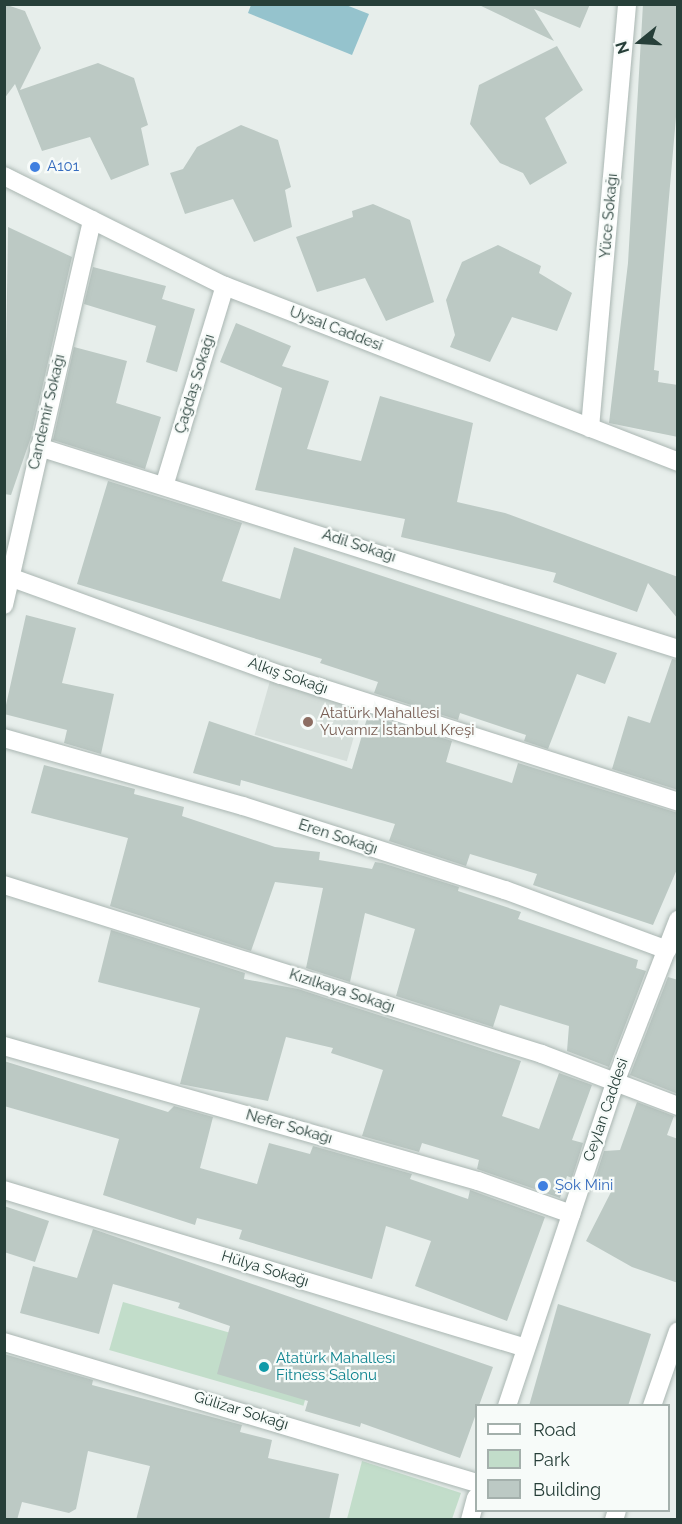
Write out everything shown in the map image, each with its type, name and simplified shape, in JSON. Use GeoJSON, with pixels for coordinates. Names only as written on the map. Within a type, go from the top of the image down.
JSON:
{"type":"FeatureCollection","features":[{"type":"Feature","properties":{"kind":"street","name":"Yüce Sokağı"},"geometry":{"type":"LineString","coordinates":[[590,428],[627,4]]}},
{"type":"Feature","properties":{"kind":"street","name":"Uysal Caddesi"},"geometry":{"type":"LineString","coordinates":[[4,176],[225,286],[678,462]]}},
{"type":"Feature","properties":{"kind":"street","name":"Candemir Sokağı"},"geometry":{"type":"LineString","coordinates":[[4,606],[8,577],[92,220]]}},
{"type":"Feature","properties":{"kind":"street","name":"Çağdaş Sokağı"},"geometry":{"type":"LineString","coordinates":[[165,483],[225,286]]}},
{"type":"Feature","properties":{"kind":"street","name":"Adil Sokağı"},"geometry":{"type":"LineString","coordinates":[[39,447],[165,483],[678,649]]}},
{"type":"Feature","properties":{"kind":"street","name":"Alkış Sokağı"},"geometry":{"type":"LineString","coordinates":[[8,577],[281,675],[678,802]]}},
{"type":"Feature","properties":{"kind":"street","name":"Eren Sokağı"},"geometry":{"type":"LineString","coordinates":[[4,738],[289,821],[506,890],[667,950]]}},
{"type":"Feature","properties":{"kind":"street","name":"Kızılkaya Sokağı"},"geometry":{"type":"LineString","coordinates":[[4,885],[616,1080],[678,1106]]}},
{"type":"Feature","properties":{"kind":"street","name":"Ceylan Caddesi"},"geometry":{"type":"LineString","coordinates":[[508,1404],[616,1080],[678,920]]}},
{"type":"Feature","properties":{"kind":"street","name":"Nefer Sokağı"},"geometry":{"type":"LineString","coordinates":[[4,1046],[478,1181],[571,1214]]}},
{"type":"Feature","properties":{"kind":"street","name":"Hülya Sokağı"},"geometry":{"type":"LineString","coordinates":[[4,1190],[526,1348]]}},
{"type":"Feature","properties":{"kind":"street"},"geometry":{"type":"LineString","coordinates":[[653,1404],[671,1373],[678,1331]]}},
{"type":"Feature","properties":{"kind":"street","name":"Gülizar Sokağı"},"geometry":{"type":"LineString","coordinates":[[4,1342],[475,1482]]}},
{"type":"Feature","properties":{"kind":"street"},"geometry":{"type":"LineString","coordinates":[[470,1520],[475,1504]]}},
{"type":"Feature","properties":{"kind":"shaded area","name":"Atatürk Mahallesi Yuvamız İstanbul Kreşi"},"geometry":{"type":"Polygon","coordinates":[[[270,681],[362,707],[347,761],[255,735],[270,681]]]}},
{"type":"Feature","properties":{"kind":"green space"},"geometry":{"type":"Polygon","coordinates":[[[123,1302],[317,1358],[303,1406],[109,1350],[123,1302]]]}},
{"type":"Feature","properties":{"kind":"green space"},"geometry":{"type":"Polygon","coordinates":[[[362,1461],[461,1493],[452,1519],[347,1519],[362,1461]]]}},
{"type":"Feature","properties":{"kind":"water"},"geometry":{"type":"Polygon","coordinates":[[[251,5],[346,5],[369,14],[352,55],[248,13],[251,5]]]}},
{"type":"Feature","properties":{"kind":"building"},"geometry":{"type":"Polygon","coordinates":[[[4,4],[25,11],[41,48],[20,90],[98,63],[134,78],[148,125],[141,128],[149,165],[111,180],[90,137],[42,151],[15,84],[4,99],[4,4]]]}},
{"type":"Feature","properties":{"kind":"building"},"geometry":{"type":"Polygon","coordinates":[[[477,4],[590,4],[580,28],[534,9],[554,41],[477,4]]]}},
{"type":"Feature","properties":{"kind":"building"},"geometry":{"type":"Polygon","coordinates":[[[643,4],[678,4],[676,117],[654,370],[659,371],[658,382],[678,385],[678,437],[609,423],[628,263],[643,4]]]}},
{"type":"Feature","properties":{"kind":"building"},"geometry":{"type":"Polygon","coordinates":[[[557,46],[583,90],[545,118],[567,163],[530,185],[523,173],[500,163],[470,124],[479,85],[557,46]]]}},
{"type":"Feature","properties":{"kind":"building"},"geometry":{"type":"Polygon","coordinates":[[[241,125],[278,140],[291,187],[285,190],[292,227],[254,242],[233,199],[185,214],[170,173],[183,169],[197,147],[241,125]]]}},
{"type":"Feature","properties":{"kind":"building"},"geometry":{"type":"Polygon","coordinates":[[[373,204],[410,220],[434,302],[386,321],[365,278],[317,292],[296,237],[353,217],[352,211],[373,204]]]}},
{"type":"Feature","properties":{"kind":"building"},"geometry":{"type":"Polygon","coordinates":[[[8,227],[72,257],[31,437],[11,495],[4,494],[8,227]]]}},
{"type":"Feature","properties":{"kind":"building"},"geometry":{"type":"Polygon","coordinates":[[[498,245],[541,266],[539,273],[572,293],[557,331],[512,317],[490,362],[450,347],[455,335],[446,300],[462,262],[498,245]]]}},
{"type":"Feature","properties":{"kind":"building"},"geometry":{"type":"Polygon","coordinates":[[[93,267],[166,286],[162,299],[195,309],[177,372],[146,362],[156,326],[84,304],[93,267]]]}},
{"type":"Feature","properties":{"kind":"building"},"geometry":{"type":"Polygon","coordinates":[[[236,323],[291,346],[282,366],[329,381],[307,449],[361,461],[380,396],[473,423],[457,502],[505,513],[678,577],[678,619],[648,583],[637,612],[553,582],[556,573],[401,537],[405,519],[255,490],[282,388],[220,362],[236,323]]]}},
{"type":"Feature","properties":{"kind":"building"},"geometry":{"type":"Polygon","coordinates":[[[74,347],[127,361],[116,403],[161,417],[145,469],[53,440],[74,347]]]}},
{"type":"Feature","properties":{"kind":"building"},"geometry":{"type":"Polygon","coordinates":[[[108,481],[242,523],[222,581],[280,599],[294,547],[617,653],[605,684],[577,674],[548,749],[524,741],[526,735],[460,713],[458,720],[374,693],[378,682],[320,663],[322,659],[77,584],[108,481]]]}},
{"type":"Feature","properties":{"kind":"building"},"geometry":{"type":"Polygon","coordinates":[[[26,615],[76,628],[62,683],[114,694],[101,754],[64,743],[67,730],[4,714],[26,615]]]}},
{"type":"Feature","properties":{"kind":"building"},"geometry":{"type":"Polygon","coordinates":[[[672,659],[678,660],[678,790],[612,769],[628,716],[650,723],[672,659]]]}},
{"type":"Feature","properties":{"kind":"building"},"geometry":{"type":"Polygon","coordinates":[[[368,715],[452,741],[446,762],[512,783],[518,763],[678,813],[678,867],[653,925],[533,885],[537,874],[470,854],[466,866],[389,841],[395,824],[241,780],[240,786],[193,773],[209,721],[352,769],[368,715]]]}},
{"type":"Feature","properties":{"kind":"building"},"geometry":{"type":"Polygon","coordinates":[[[44,765],[135,789],[134,794],[184,807],[182,816],[275,847],[320,852],[319,860],[372,869],[375,862],[382,863],[459,887],[458,891],[521,912],[518,919],[638,960],[636,968],[646,971],[609,1067],[567,1051],[569,1026],[500,1005],[493,1027],[396,996],[415,929],[365,913],[350,982],[306,968],[323,888],[275,882],[251,951],[110,906],[128,838],[31,813],[44,765]]]}},
{"type":"Feature","properties":{"kind":"building"},"geometry":{"type":"Polygon","coordinates":[[[111,930],[245,973],[244,979],[298,989],[521,1061],[502,1116],[539,1129],[559,1073],[592,1085],[572,1140],[583,1143],[572,1178],[567,1176],[560,1198],[477,1169],[479,1160],[422,1143],[419,1152],[362,1136],[383,1070],[331,1053],[333,1048],[286,1037],[268,1101],[180,1084],[200,1008],[98,982],[111,930]]]}},
{"type":"Feature","properties":{"kind":"building"},"geometry":{"type":"Polygon","coordinates":[[[668,977],[678,980],[678,1094],[630,1075],[668,977]]]}},
{"type":"Feature","properties":{"kind":"building"},"geometry":{"type":"Polygon","coordinates":[[[4,1061],[168,1112],[174,1106],[213,1117],[200,1168],[257,1184],[269,1143],[310,1154],[313,1146],[412,1174],[410,1179],[468,1199],[470,1190],[545,1217],[507,1321],[415,1286],[431,1241],[386,1226],[372,1279],[239,1239],[242,1230],[197,1218],[195,1225],[103,1195],[119,1139],[4,1106],[4,1061]]]}},
{"type":"Feature","properties":{"kind":"building"},"geometry":{"type":"Polygon","coordinates":[[[637,1102],[674,1116],[667,1135],[678,1139],[678,1283],[632,1267],[586,1241],[611,1192],[593,1185],[604,1151],[620,1150],[637,1102]]]}},
{"type":"Feature","properties":{"kind":"building"},"geometry":{"type":"Polygon","coordinates":[[[4,1206],[49,1221],[35,1262],[4,1252],[4,1206]]]}},
{"type":"Feature","properties":{"kind":"building"},"geometry":{"type":"Polygon","coordinates":[[[93,1229],[493,1367],[480,1404],[475,1404],[475,1417],[460,1458],[361,1423],[360,1427],[305,1411],[308,1401],[217,1374],[230,1326],[178,1308],[180,1303],[113,1284],[99,1334],[20,1313],[33,1266],[77,1278],[93,1229]]]}},
{"type":"Feature","properties":{"kind":"building"},"geometry":{"type":"Polygon","coordinates":[[[558,1304],[651,1334],[629,1404],[530,1404],[558,1304]]]}},
{"type":"Feature","properties":{"kind":"building"},"geometry":{"type":"Polygon","coordinates":[[[4,1354],[93,1380],[92,1385],[242,1425],[240,1432],[272,1440],[268,1458],[339,1474],[329,1520],[136,1520],[150,1466],[88,1451],[76,1509],[69,1513],[22,1502],[17,1520],[4,1520],[4,1354]]]}},
{"type":"Feature","properties":{"kind":"place","name":"A101"},"geometry":{"type":"Point","coordinates":[35,167]}},
{"type":"Feature","properties":{"kind":"place","name":"Atatürk Mahallesi Yuvamız İstanbul Kreşi"},"geometry":{"type":"Point","coordinates":[308,722]}},
{"type":"Feature","properties":{"kind":"place","name":"Şok Mini"},"geometry":{"type":"Point","coordinates":[543,1186]}},
{"type":"Feature","properties":{"kind":"place","name":"Atatürk Mahallesi Fitness Salonu"},"geometry":{"type":"Point","coordinates":[264,1367]}}]}
